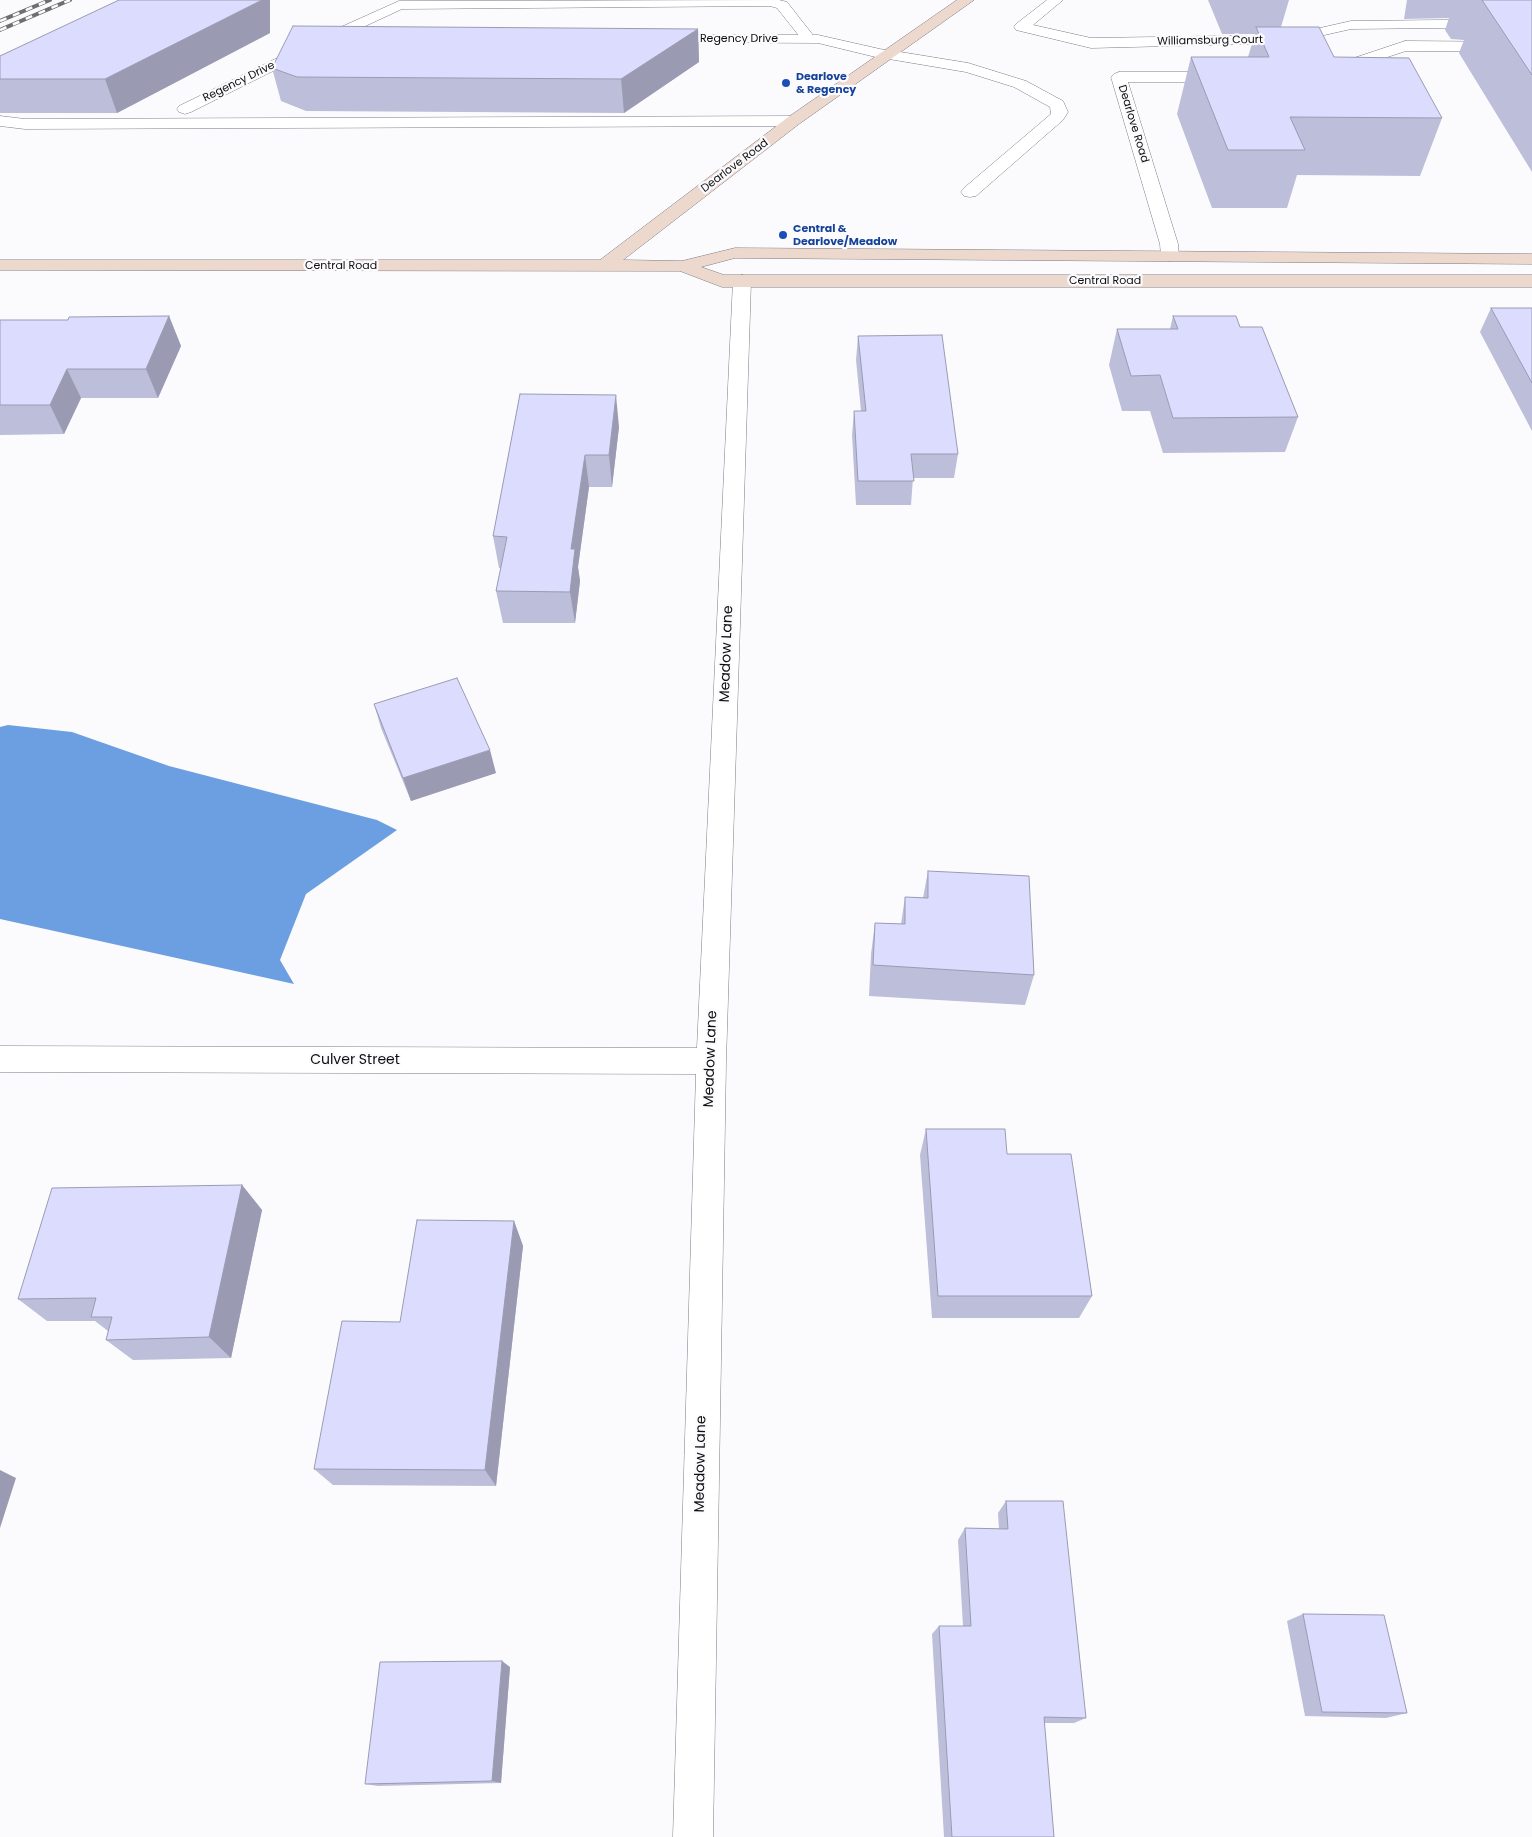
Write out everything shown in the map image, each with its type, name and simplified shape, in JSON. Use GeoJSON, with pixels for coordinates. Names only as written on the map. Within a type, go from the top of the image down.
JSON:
{"type":"FeatureCollection","features":[{"type":"Feature","properties":{"kind":"main road","name":"Dearlove Road"},"geometry":{"type":"LineString","coordinates":[[603,266],[793,121],[967,0]]}},
{"type":"Feature","properties":{"kind":"main road","name":"Central Road"},"geometry":{"type":"LineString","coordinates":[[0,265],[682,266],[735,253],[1532,259]]}},
{"type":"Feature","properties":{"kind":"main road","name":"Central Road"},"geometry":{"type":"LineString","coordinates":[[682,266],[722,281],[1532,281]]}},
{"type":"Feature","properties":{"kind":"street","name":"Williamsburg Court"},"geometry":{"type":"LineString","coordinates":[[1056,0],[1021,27],[1091,43],[1289,39],[1351,25],[1532,23]]}},
{"type":"Feature","properties":{"kind":"street"},"geometry":{"type":"LineString","coordinates":[[326,39],[399,6],[416,4],[760,2],[770,2],[782,6],[809,39]]}},
{"type":"Feature","properties":{"kind":"street","name":"Regency Drive"},"geometry":{"type":"LineString","coordinates":[[185,109],[326,39],[356,39]]}},
{"type":"Feature","properties":{"kind":"street","name":"Regency Drive"},"geometry":{"type":"LineString","coordinates":[[651,39],[818,39],[888,55],[968,68],[1020,84],[1057,104],[1060,112],[1057,117],[970,192]]}},
{"type":"Feature","properties":{"kind":"street"},"geometry":{"type":"LineString","coordinates":[[1322,74],[1405,46],[1532,47]]}},
{"type":"Feature","properties":{"kind":"street","name":"Dearlove Road"},"geometry":{"type":"LineString","coordinates":[[1170,256],[1169,244],[1119,77],[1235,77]]}},
{"type":"Feature","properties":{"kind":"street"},"geometry":{"type":"LineString","coordinates":[[0,121],[25,124],[793,121]]}},
{"type":"Feature","properties":{"kind":"street","name":"Meadow Lane"},"geometry":{"type":"LineString","coordinates":[[693,1837],[710,1061],[742,281]]}},
{"type":"Feature","properties":{"kind":"street","name":"Culver Street"},"geometry":{"type":"LineString","coordinates":[[0,1059],[710,1061]]}},
{"type":"Feature","properties":{"kind":"water"},"geometry":{"type":"Polygon","coordinates":[[[8,725],[72,732],[169,766],[377,820],[397,830],[306,894],[280,960],[294,984],[0,919],[0,727],[8,725]]]}},
{"type":"Feature","properties":{"kind":"building"},"geometry":{"type":"Polygon","coordinates":[[[119,0],[262,0],[105,79],[0,79],[0,56],[119,0]]]}},
{"type":"Feature","properties":{"kind":"building"},"geometry":{"type":"Polygon","coordinates":[[[1482,0],[1532,0],[1532,75],[1482,0]]]}},
{"type":"Feature","properties":{"kind":"building"},"geometry":{"type":"Polygon","coordinates":[[[293,26],[698,29],[621,79],[297,77],[272,68],[293,26]]]}},
{"type":"Feature","properties":{"kind":"building"},"geometry":{"type":"Polygon","coordinates":[[[1256,27],[1319,27],[1334,57],[1409,58],[1442,118],[1290,117],[1305,150],[1228,150],[1191,57],[1269,57],[1256,27]]]}},
{"type":"Feature","properties":{"kind":"building"},"geometry":{"type":"Polygon","coordinates":[[[1491,308],[1532,308],[1532,383],[1491,308]]]}},
{"type":"Feature","properties":{"kind":"building"},"geometry":{"type":"Polygon","coordinates":[[[169,316],[146,369],[67,369],[50,405],[0,405],[0,320],[68,320],[69,317],[169,316]]]}},
{"type":"Feature","properties":{"kind":"building"},"geometry":{"type":"Polygon","coordinates":[[[1173,316],[1236,316],[1240,327],[1262,327],[1298,417],[1173,418],[1160,375],[1131,376],[1117,329],[1178,329],[1173,316]]]}},
{"type":"Feature","properties":{"kind":"building"},"geometry":{"type":"Polygon","coordinates":[[[942,335],[958,454],[911,454],[914,481],[858,481],[854,411],[866,411],[858,336],[942,335]]]}},
{"type":"Feature","properties":{"kind":"building"},"geometry":{"type":"Polygon","coordinates":[[[520,394],[616,395],[609,455],[585,455],[571,549],[575,549],[570,592],[496,591],[507,537],[493,536],[520,394]]]}},
{"type":"Feature","properties":{"kind":"building"},"geometry":{"type":"Polygon","coordinates":[[[457,678],[490,750],[403,778],[374,704],[457,678]]]}},
{"type":"Feature","properties":{"kind":"building"},"geometry":{"type":"Polygon","coordinates":[[[928,871],[1029,876],[1034,975],[873,965],[875,923],[905,924],[905,897],[928,898],[928,871]]]}},
{"type":"Feature","properties":{"kind":"building"},"geometry":{"type":"Polygon","coordinates":[[[926,1129],[1005,1129],[1007,1154],[1071,1154],[1092,1296],[938,1296],[926,1129]]]}},
{"type":"Feature","properties":{"kind":"building"},"geometry":{"type":"Polygon","coordinates":[[[242,1185],[209,1337],[106,1340],[112,1317],[91,1317],[96,1298],[18,1299],[52,1188],[242,1185]]]}},
{"type":"Feature","properties":{"kind":"building"},"geometry":{"type":"Polygon","coordinates":[[[417,1220],[514,1221],[485,1470],[314,1469],[342,1321],[400,1322],[417,1220]]]}},
{"type":"Feature","properties":{"kind":"building"},"geometry":{"type":"Polygon","coordinates":[[[1006,1501],[1063,1501],[1086,1718],[1044,1717],[1054,1837],[952,1837],[939,1626],[971,1626],[965,1528],[1008,1529],[1006,1501]]]}},
{"type":"Feature","properties":{"kind":"building"},"geometry":{"type":"Polygon","coordinates":[[[1303,1614],[1384,1615],[1407,1713],[1322,1712],[1303,1614]]]}},
{"type":"Feature","properties":{"kind":"building"},"geometry":{"type":"Polygon","coordinates":[[[502,1661],[492,1781],[365,1784],[380,1662],[502,1661]]]}},
{"type":"Feature","properties":{"kind":"railway"},"geometry":{"type":"LineString","coordinates":[[0,21],[50,0]]}},
{"type":"Feature","properties":{"kind":"railway"},"geometry":{"type":"LineString","coordinates":[[0,30],[70,0]]}},
{"type":"Feature","properties":{"kind":"place","name":"Dearlove & Regency"},"geometry":{"type":"Point","coordinates":[786,83]}},
{"type":"Feature","properties":{"kind":"place","name":"Central & Dearlove/Meadow"},"geometry":{"type":"Point","coordinates":[783,235]}}]}
